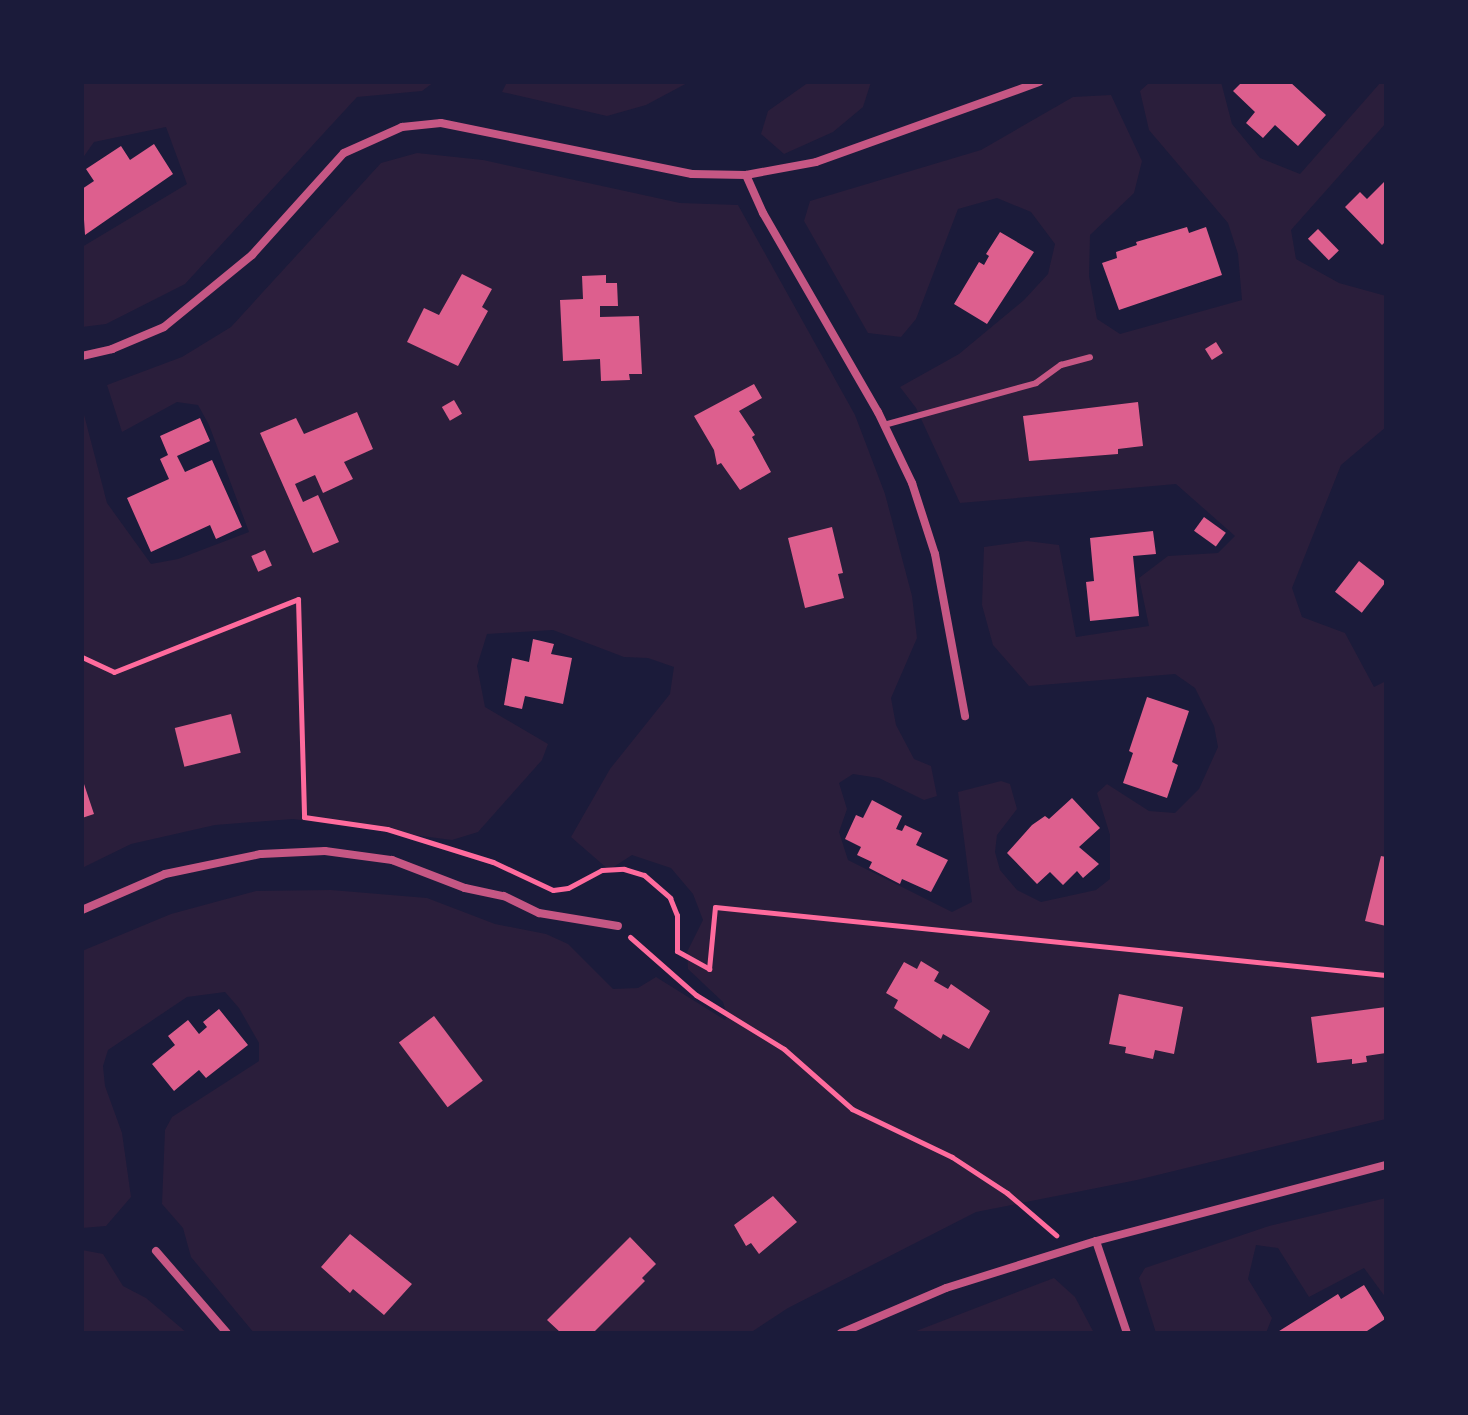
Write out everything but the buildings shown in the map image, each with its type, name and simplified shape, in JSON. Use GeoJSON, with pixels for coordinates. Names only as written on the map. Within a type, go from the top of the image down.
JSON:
{"type":"FeatureCollection","features":[{"type":"Feature","properties":{"kind":"street"},"geometry":{"type":"LineString","coordinates":[[82,356],[112,349],[164,327],[252,255],[344,153],[402,127],[441,123],[692,174],[746,175],[816,162],[1039,82]]}},
{"type":"Feature","properties":{"kind":"street"},"geometry":{"type":"LineString","coordinates":[[746,175],[763,213],[884,425],[912,483],[935,554],[965,716]]}},
{"type":"Feature","properties":{"kind":"street"},"geometry":{"type":"LineString","coordinates":[[82,910],[165,874],[261,854],[325,851],[392,860],[465,888],[504,896],[539,913],[618,926]]}},
{"type":"Feature","properties":{"kind":"street"},"geometry":{"type":"LineString","coordinates":[[841,1333],[946,1288],[1096,1241],[1386,1165]]}},
{"type":"Feature","properties":{"kind":"street"},"geometry":{"type":"LineString","coordinates":[[1096,1241],[1127,1333]]}},
{"type":"Feature","properties":{"kind":"street"},"geometry":{"type":"LineString","coordinates":[[156,1251],[227,1333]]}},
{"type":"Feature","properties":{"kind":"lane"},"geometry":{"type":"LineString","coordinates":[[884,425],[1036,383],[1061,365],[1090,357]]}},
{"type":"Feature","properties":{"kind":"path"},"geometry":{"type":"LineString","coordinates":[[82,657],[114,672],[298,599],[304,817],[387,829],[493,862],[553,890],[568,888],[602,870],[624,869],[644,875],[670,898],[677,915],[677,951],[709,969],[715,907],[1386,975]]}},
{"type":"Feature","properties":{"kind":"path"},"geometry":{"type":"LineString","coordinates":[[618,926],[696,995],[784,1049],[852,1109],[952,1157],[1007,1193],[1072,1249]]}},
{"type":"Feature","properties":{"kind":"shaded area"},"geometry":{"type":"Polygon","coordinates":[[[82,82],[434,82],[422,91],[357,97],[185,284],[106,324],[82,327],[82,247],[187,184],[166,127],[94,142],[82,159],[82,82]]]}},
{"type":"Feature","properties":{"kind":"shaded area"},"geometry":{"type":"Polygon","coordinates":[[[507,82],[689,82],[646,105],[607,116],[502,92],[507,82]]]}},
{"type":"Feature","properties":{"kind":"shaded area"},"geometry":{"type":"Polygon","coordinates":[[[809,82],[871,82],[863,107],[833,132],[784,154],[761,134],[768,111],[809,82]]]}},
{"type":"Feature","properties":{"kind":"shaded area"},"geometry":{"type":"Polygon","coordinates":[[[1150,82],[1221,82],[1232,124],[1260,158],[1300,174],[1381,82],[1386,82],[1386,123],[1291,230],[1296,259],[1339,283],[1386,296],[1386,427],[1341,465],[1292,588],[1302,617],[1345,633],[1374,687],[1386,681],[1386,1119],[1137,1180],[976,1212],[788,1308],[750,1333],[254,1333],[191,1257],[183,1228],[162,1204],[165,1130],[172,1117],[259,1061],[259,1043],[239,1008],[225,992],[187,997],[108,1050],[103,1066],[105,1086],[122,1133],[131,1197],[106,1226],[82,1228],[82,951],[171,914],[256,891],[331,890],[427,898],[495,924],[546,934],[568,944],[613,989],[638,988],[656,977],[725,1020],[727,1016],[723,1002],[688,969],[687,952],[703,920],[693,894],[671,868],[632,855],[609,870],[571,837],[610,769],[670,694],[674,667],[648,658],[624,657],[553,630],[487,634],[477,666],[485,707],[548,744],[542,760],[478,832],[452,840],[293,819],[215,825],[131,844],[82,868],[82,407],[107,503],[151,564],[178,559],[249,532],[209,425],[198,405],[177,402],[122,432],[107,385],[182,357],[231,327],[381,163],[417,153],[483,160],[680,203],[738,205],[855,415],[885,494],[912,596],[917,638],[891,698],[896,725],[914,759],[931,766],[937,796],[924,800],[879,778],[853,774],[839,783],[847,809],[839,832],[848,860],[952,912],[972,902],[958,792],[1001,781],[1010,784],[1017,809],[997,835],[995,852],[1000,870],[1017,890],[1041,902],[1096,890],[1110,879],[1110,835],[1097,793],[1107,784],[1149,811],[1175,813],[1199,789],[1218,747],[1214,726],[1195,688],[1175,674],[1029,686],[993,645],[982,605],[984,547],[1027,541],[1059,545],[1076,637],[1149,626],[1139,578],[1168,556],[1218,553],[1235,536],[1176,484],[960,503],[916,408],[900,387],[959,354],[1024,300],[1048,274],[1055,244],[1031,212],[997,198],[958,209],[916,319],[901,337],[868,333],[804,221],[810,201],[981,150],[1073,97],[1111,95],[1142,161],[1134,193],[1090,235],[1089,276],[1097,319],[1120,334],[1242,300],[1238,254],[1228,223],[1149,130],[1140,91],[1150,82]]]}},
{"type":"Feature","properties":{"kind":"shaded area"},"geometry":{"type":"Polygon","coordinates":[[[1386,1198],[1386,1298],[1364,1268],[1309,1297],[1278,1248],[1256,1245],[1248,1279],[1272,1318],[1266,1333],[1156,1333],[1139,1278],[1145,1268],[1269,1226],[1386,1198]]]}},
{"type":"Feature","properties":{"kind":"shaded area"},"geometry":{"type":"Polygon","coordinates":[[[82,1250],[103,1254],[123,1286],[146,1298],[187,1333],[82,1333],[82,1250]]]}},
{"type":"Feature","properties":{"kind":"shaded area"},"geometry":{"type":"Polygon","coordinates":[[[1054,1278],[1075,1297],[1094,1333],[911,1333],[1054,1278]]]}}]}
